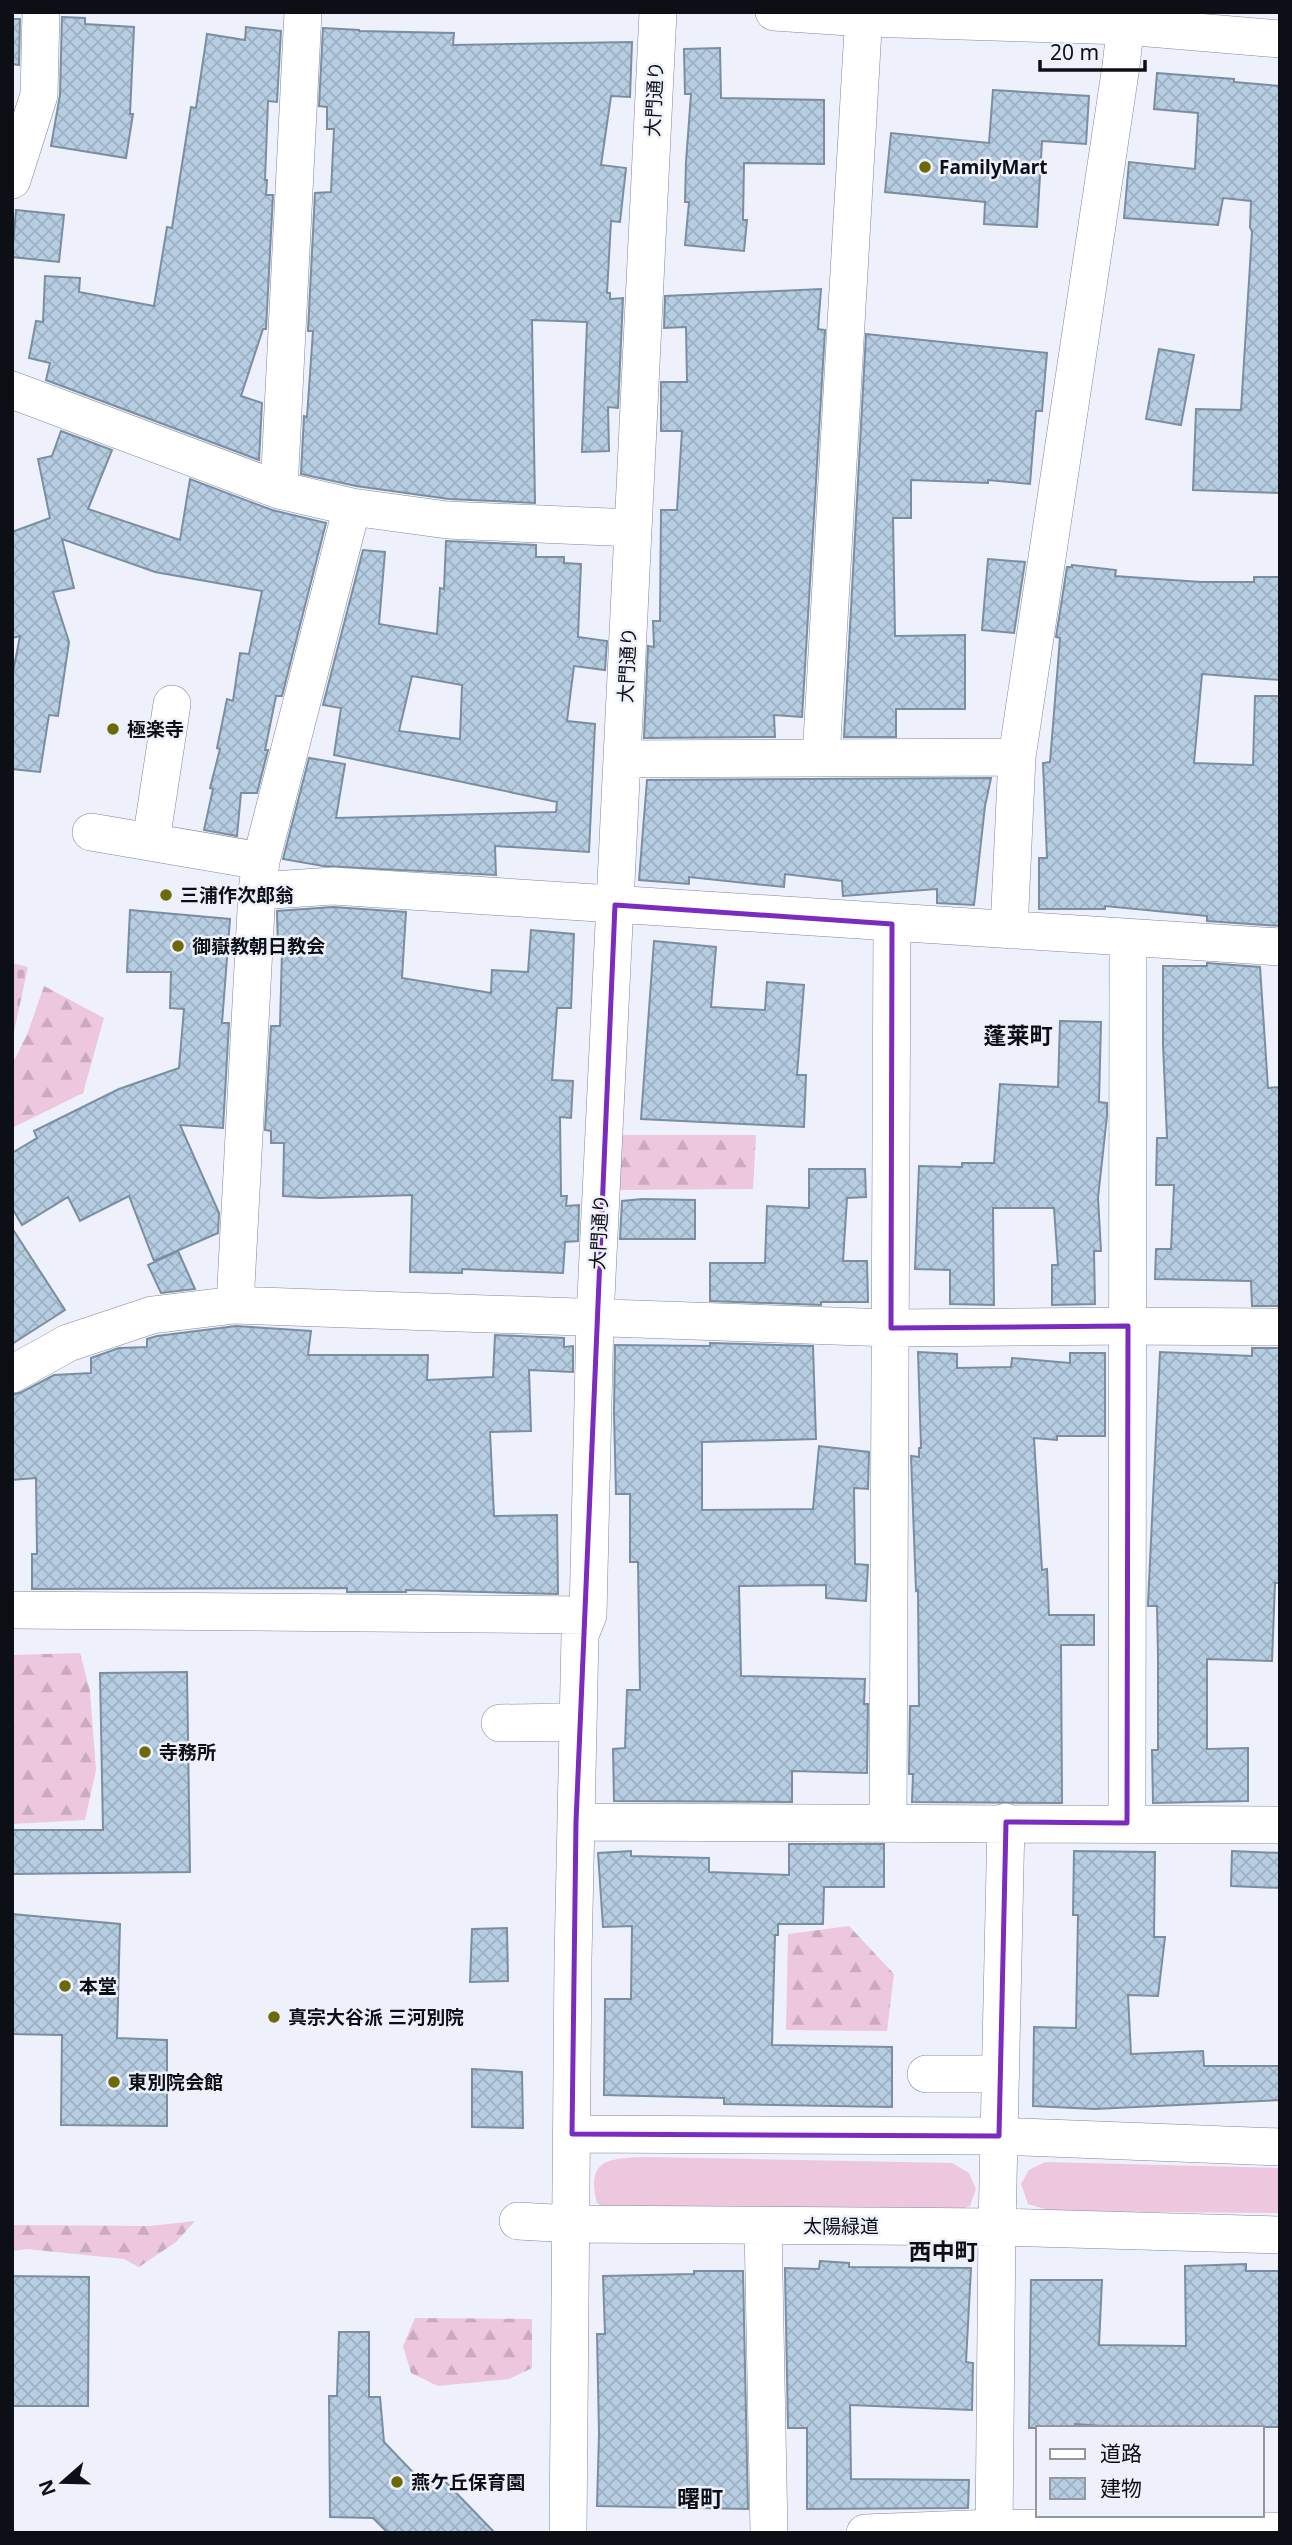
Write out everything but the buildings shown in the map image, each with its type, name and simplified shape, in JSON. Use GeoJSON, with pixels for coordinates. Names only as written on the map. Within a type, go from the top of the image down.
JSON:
{"type":"FeatureCollection","features":[{"type":"Feature","properties":{"kind":"street"},"geometry":{"type":"LineString","coordinates":[[12,180],[39,95],[41,12]]}},
{"type":"Feature","properties":{"kind":"street"},"geometry":{"type":"LineString","coordinates":[[279,490],[303,12]]}},
{"type":"Feature","properties":{"kind":"street","name":"大門通り"},"geometry":{"type":"LineString","coordinates":[[568,2533],[580,1635],[587,1615],[595,1318],[658,12]]}},
{"type":"Feature","properties":{"kind":"street"},"geometry":{"type":"LineString","coordinates":[[775,12],[1126,19],[1280,39]]}},
{"type":"Feature","properties":{"kind":"street"},"geometry":{"type":"LineString","coordinates":[[821,758],[864,15]]}},
{"type":"Feature","properties":{"kind":"street"},"geometry":{"type":"LineString","coordinates":[[1009,930],[1017,757],[1126,19]]}},
{"type":"Feature","properties":{"kind":"street"},"geometry":{"type":"LineString","coordinates":[[12,390],[279,490],[352,507],[447,520],[633,528]]}},
{"type":"Feature","properties":{"kind":"street"},"geometry":{"type":"LineString","coordinates":[[235,1305],[259,876],[352,507]]}},
{"type":"Feature","properties":{"kind":"street"},"geometry":{"type":"LineString","coordinates":[[151,841],[172,704]]}},
{"type":"Feature","properties":{"kind":"street"},"geometry":{"type":"LineString","coordinates":[[622,759],[1017,757]]}},
{"type":"Feature","properties":{"kind":"street"},"geometry":{"type":"LineString","coordinates":[[91,832],[151,841],[259,876],[333,886],[1280,947]]}},
{"type":"Feature","properties":{"kind":"street"},"geometry":{"type":"LineString","coordinates":[[888,1822],[892,924]]}},
{"type":"Feature","properties":{"kind":"street"},"geometry":{"type":"LineString","coordinates":[[1127,1823],[1128,938]]}},
{"type":"Feature","properties":{"kind":"street"},"geometry":{"type":"LineString","coordinates":[[12,1374],[68,1343],[152,1315],[235,1305],[891,1328],[1280,1327]]}},
{"type":"Feature","properties":{"kind":"street"},"geometry":{"type":"LineString","coordinates":[[12,1610],[587,1615]]}},
{"type":"Feature","properties":{"kind":"street"},"geometry":{"type":"LineString","coordinates":[[500,1723],[577,1722]]}},
{"type":"Feature","properties":{"kind":"street"},"geometry":{"type":"LineString","coordinates":[[576,1822],[1280,1825]]}},
{"type":"Feature","properties":{"kind":"street"},"geometry":{"type":"LineString","coordinates":[[994,2530],[997,2227],[1006,1822]]}},
{"type":"Feature","properties":{"kind":"street"},"geometry":{"type":"LineString","coordinates":[[926,2074],[1001,2074]]}},
{"type":"Feature","properties":{"kind":"street"},"geometry":{"type":"LineString","coordinates":[[572,2134],[999,2136],[1280,2147]]}},
{"type":"Feature","properties":{"kind":"street","name":"太陽緑道"},"geometry":{"type":"LineString","coordinates":[[518,2221],[571,2224],[997,2227],[1280,2235]]}},
{"type":"Feature","properties":{"kind":"street"},"geometry":{"type":"LineString","coordinates":[[763,2225],[768,2533]]}},
{"type":"Feature","properties":{"kind":"street"},"geometry":{"type":"LineString","coordinates":[[865,2533],[994,2530],[1280,2531]]}},
{"type":"Feature","properties":{"kind":"street"},"geometry":{"type":"LineString","coordinates":[[568,2533],[578,2533]]}},
{"type":"Feature","properties":{"kind":"highlighted area"},"geometry":{"type":"Polygon","coordinates":[[[615,905],[892,924],[891,1328],[1128,1326],[1127,1823],[1006,1822],[999,2136],[572,2134],[576,1822],[615,905]]]}},
{"type":"Feature","properties":{"kind":"green space"},"geometry":{"type":"Polygon","coordinates":[[[12,963],[28,967],[12,1041],[12,963]]]}},
{"type":"Feature","properties":{"kind":"green space"},"geometry":{"type":"Polygon","coordinates":[[[44,986],[104,1018],[83,1093],[12,1128],[12,1065],[28,1032],[44,986]]]}},
{"type":"Feature","properties":{"kind":"green space"},"geometry":{"type":"Polygon","coordinates":[[[620,1135],[756,1135],[753,1189],[616,1190],[620,1135]]]}},
{"type":"Feature","properties":{"kind":"green space"},"geometry":{"type":"Polygon","coordinates":[[[80,1653],[90,1691],[96,1770],[85,1820],[12,1824],[12,1655],[80,1653]]]}},
{"type":"Feature","properties":{"kind":"green space"},"geometry":{"type":"Polygon","coordinates":[[[849,1926],[894,1974],[887,2031],[786,2030],[788,1934],[849,1926]]]}},
{"type":"Feature","properties":{"kind":"green space"},"geometry":{"type":"Polygon","coordinates":[[[647,2157],[952,2163],[969,2173],[976,2189],[970,2206],[951,2213],[615,2214],[597,2203],[594,2188],[598,2169],[612,2160],[647,2157]]]}},
{"type":"Feature","properties":{"kind":"green space"},"geometry":{"type":"Polygon","coordinates":[[[1045,2162],[1280,2168],[1280,2213],[1052,2211],[1028,2204],[1021,2184],[1029,2170],[1045,2162]]]}},
{"type":"Feature","properties":{"kind":"green space"},"geometry":{"type":"Polygon","coordinates":[[[195,2221],[176,2242],[139,2267],[124,2259],[27,2249],[12,2251],[12,2225],[150,2226],[195,2221]]]}},
{"type":"Feature","properties":{"kind":"green space"},"geometry":{"type":"Polygon","coordinates":[[[415,2318],[532,2319],[532,2368],[509,2379],[438,2386],[411,2373],[403,2346],[415,2318]]]}},
{"type":"Feature","properties":{"kind":"place","name":"FamilyMart"},"geometry":{"type":"Point","coordinates":[925,167]}},
{"type":"Feature","properties":{"kind":"place","name":"極楽寺"},"geometry":{"type":"Point","coordinates":[113,729]}},
{"type":"Feature","properties":{"kind":"place","name":"三浦作次郎翁"},"geometry":{"type":"Point","coordinates":[166,895]}},
{"type":"Feature","properties":{"kind":"place","name":"御嶽教朝日教会"},"geometry":{"type":"Point","coordinates":[178,946]}},
{"type":"Feature","properties":{"kind":"place","name":"寺務所"},"geometry":{"type":"Point","coordinates":[145,1752]}},
{"type":"Feature","properties":{"kind":"place","name":"本堂"},"geometry":{"type":"Point","coordinates":[65,1986]}},
{"type":"Feature","properties":{"kind":"place","name":"真宗大谷派 三河別院"},"geometry":{"type":"Point","coordinates":[274,2017]}},
{"type":"Feature","properties":{"kind":"place","name":"東別院会館"},"geometry":{"type":"Point","coordinates":[114,2082]}},
{"type":"Feature","properties":{"kind":"place","name":"燕ケ丘保育園"},"geometry":{"type":"Point","coordinates":[397,2482]}},
{"type":"Feature","properties":{"kind":"district","name":"蓬莱町"},"geometry":{"type":"Point","coordinates":[1018,1035]}},
{"type":"Feature","properties":{"kind":"district","name":"西中町"},"geometry":{"type":"Point","coordinates":[943,2251]}},
{"type":"Feature","properties":{"kind":"district","name":"曙町"},"geometry":{"type":"Point","coordinates":[700,2498]}}]}
